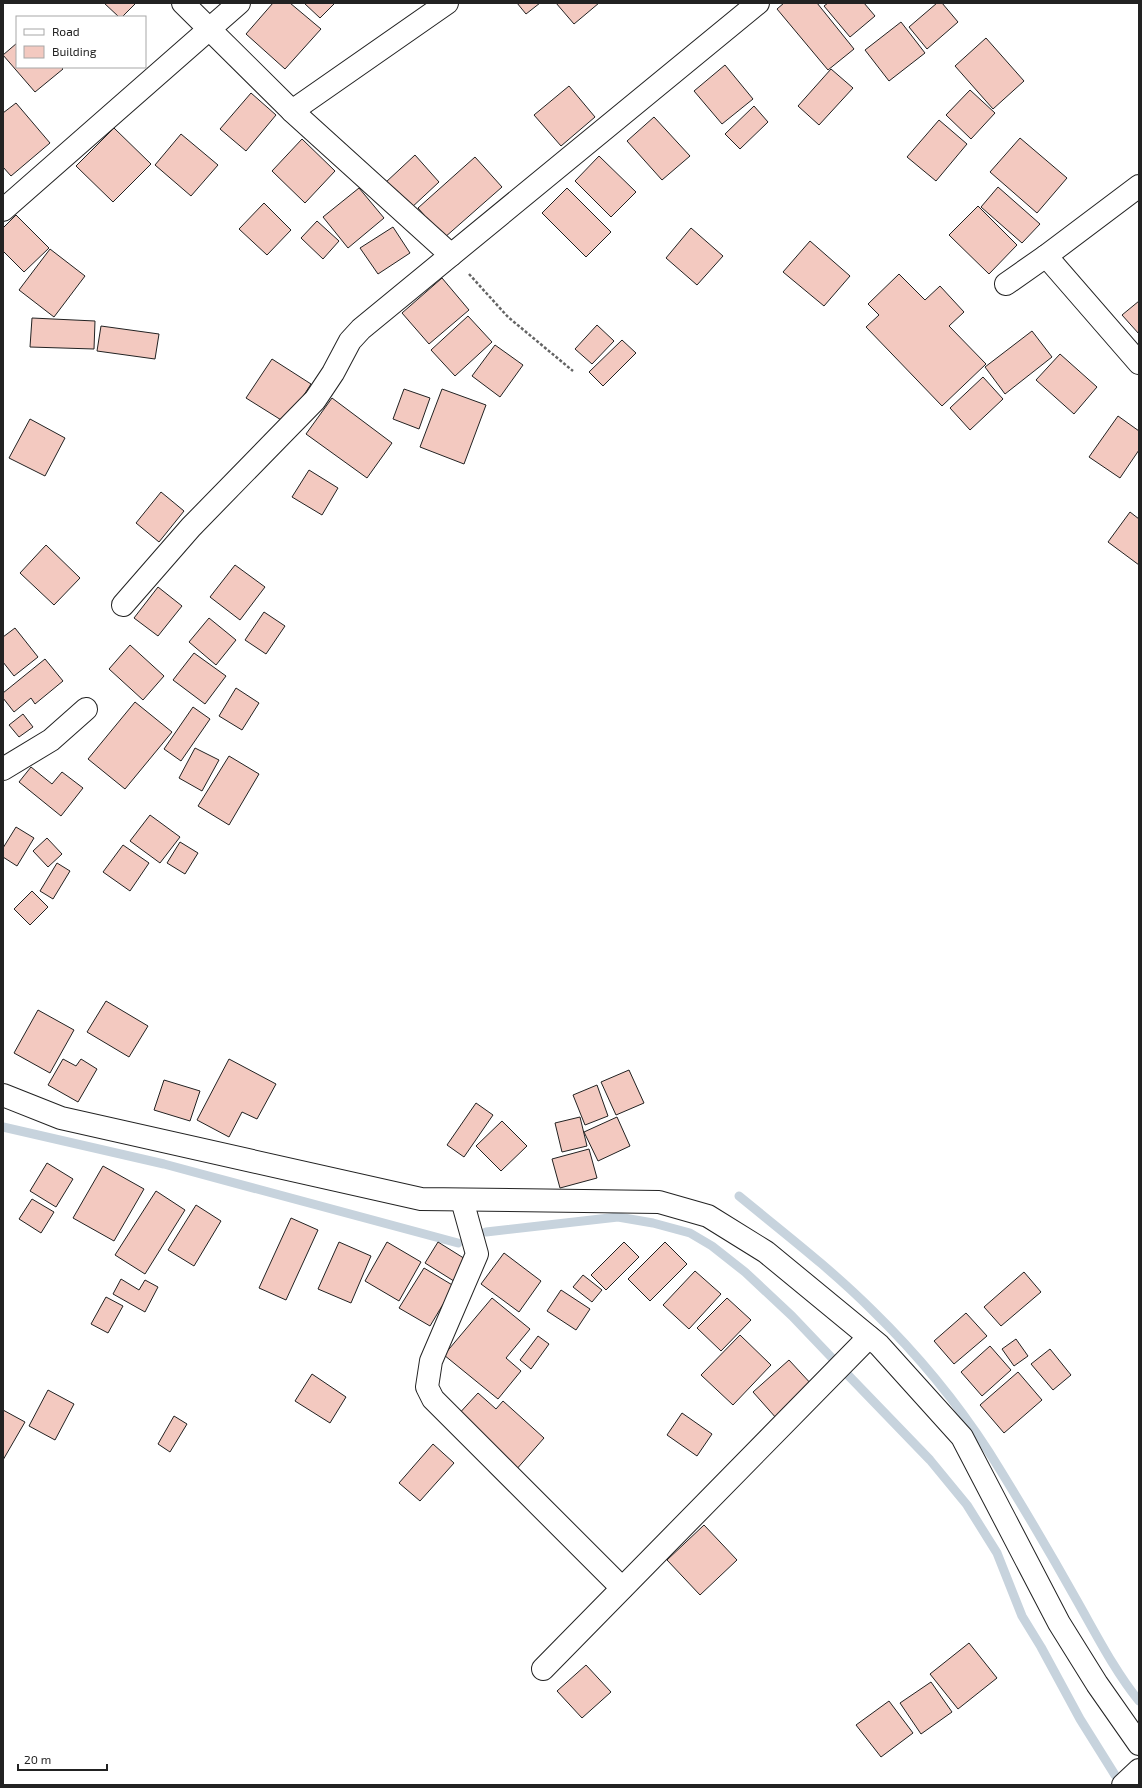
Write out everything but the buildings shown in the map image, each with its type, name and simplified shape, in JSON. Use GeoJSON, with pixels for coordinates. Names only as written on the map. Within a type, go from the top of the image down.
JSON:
{"type":"FeatureCollection","features":[{"type":"Feature","properties":{"kind":"street"},"geometry":{"type":"LineString","coordinates":[[183,3],[292,111],[451,255]]}},
{"type":"Feature","properties":{"kind":"street"},"geometry":{"type":"LineString","coordinates":[[3,210],[239,3]]}},
{"type":"Feature","properties":{"kind":"street"},"geometry":{"type":"LineString","coordinates":[[292,111],[447,3]]}},
{"type":"Feature","properties":{"kind":"street"},"geometry":{"type":"LineString","coordinates":[[123,605],[191,527],[315,400],[333,373],[350,341],[361,329],[758,3]]}},
{"type":"Feature","properties":{"kind":"street"},"geometry":{"type":"LineString","coordinates":[[1006,284],[1139,186]]}},
{"type":"Feature","properties":{"kind":"street"},"geometry":{"type":"LineString","coordinates":[[1046,256],[1139,363]]}},
{"type":"Feature","properties":{"kind":"street"},"geometry":{"type":"LineString","coordinates":[[3,769],[51,740],[86,709]]}},
{"type":"Feature","properties":{"kind":"street"},"geometry":{"type":"LineString","coordinates":[[3,1095],[61,1118],[421,1200],[659,1202],[708,1216],[766,1252],[870,1337],[879,1345],[962,1437],[1059,1623],[1097,1684],[1139,1744]]}},
{"type":"Feature","properties":{"kind":"street"},"geometry":{"type":"LineString","coordinates":[[462,1200],[477,1254],[431,1361],[427,1388],[433,1399],[622,1588]]}},
{"type":"Feature","properties":{"kind":"street"},"geometry":{"type":"LineString","coordinates":[[543,1669],[870,1337]]}},
{"type":"Feature","properties":{"kind":"street"},"geometry":{"type":"LineString","coordinates":[[1123,1785],[1139,1770]]}},
{"type":"Feature","properties":{"kind":"path"},"geometry":{"type":"LineString","coordinates":[[451,255],[508,317],[573,370]]}},
{"type":"Feature","properties":{"kind":"waterway"},"geometry":{"type":"LineString","coordinates":[[3,1127],[164,1164],[458,1243]]}},
{"type":"Feature","properties":{"kind":"waterway"},"geometry":{"type":"LineString","coordinates":[[739,1196],[841,1281],[889,1327],[935,1378],[963,1414],[989,1452],[1044,1543],[1113,1664],[1139,1701]]}},
{"type":"Feature","properties":{"kind":"waterway"},"geometry":{"type":"LineString","coordinates":[[486,1232],[618,1217],[653,1223],[690,1233],[712,1246],[745,1272],[792,1316],[833,1359]]}},
{"type":"Feature","properties":{"kind":"waterway"},"geometry":{"type":"LineString","coordinates":[[846,1373],[930,1460],[967,1505],[997,1553],[1022,1616],[1041,1647],[1080,1719],[1115,1775]]}}]}
